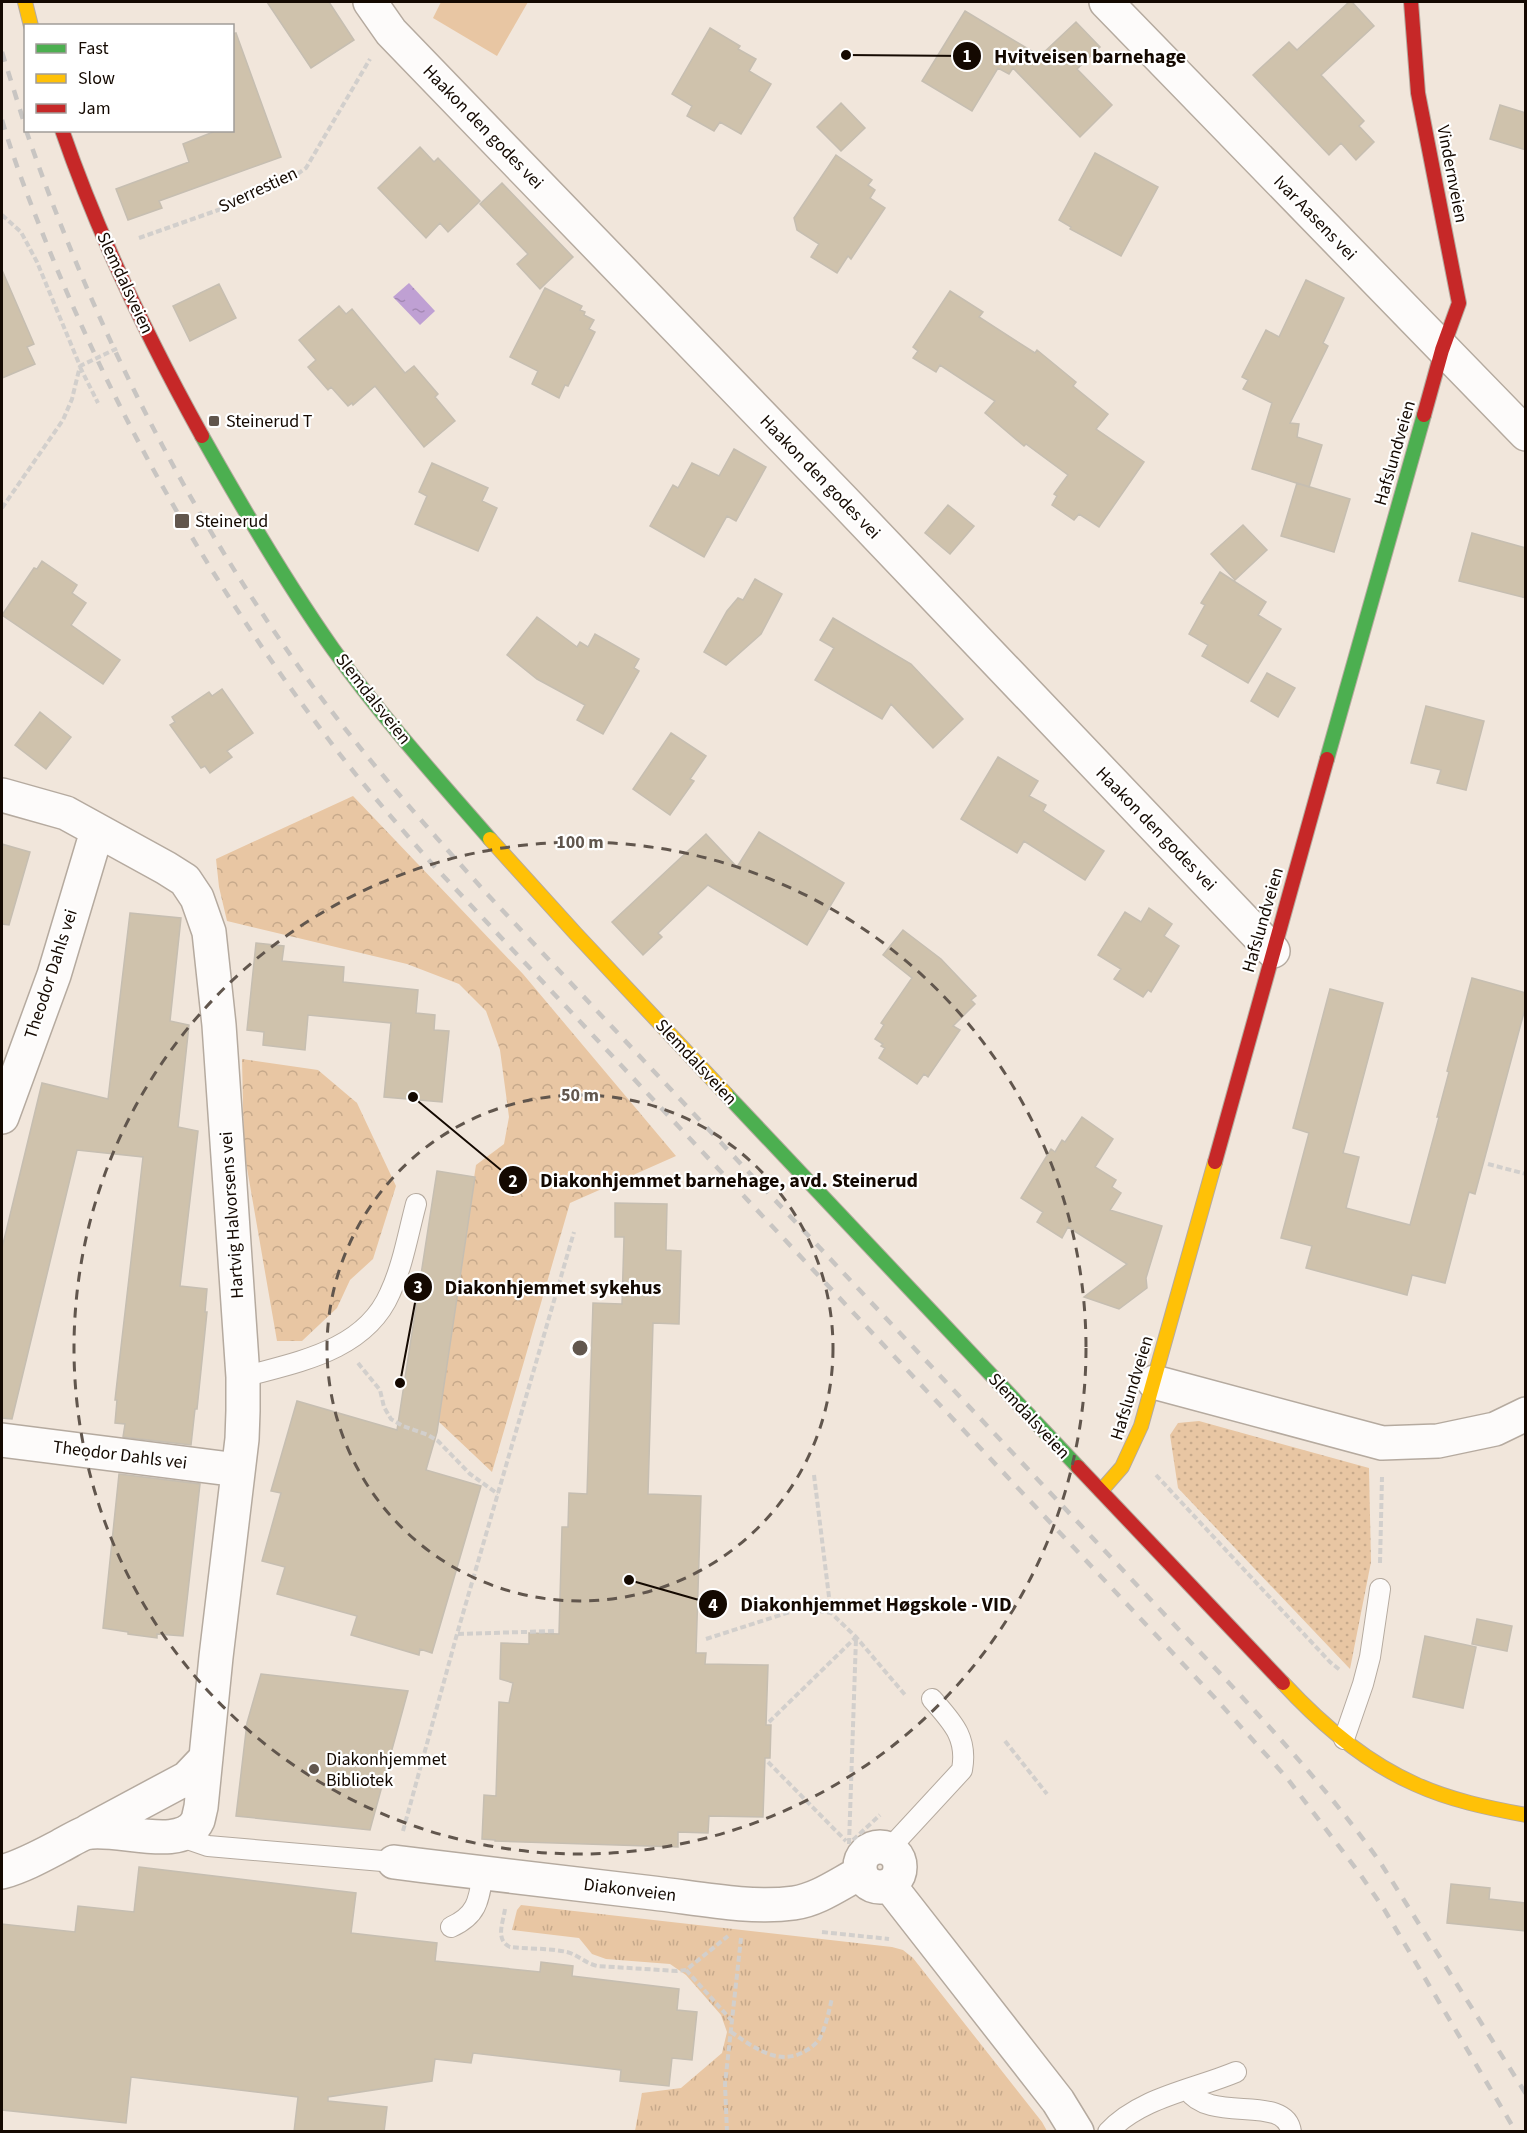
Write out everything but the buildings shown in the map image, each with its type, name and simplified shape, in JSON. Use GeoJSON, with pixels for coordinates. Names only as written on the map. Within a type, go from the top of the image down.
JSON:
{"type":"FeatureCollection","features":[{"type":"Feature","properties":{"kind":"main road"},"geometry":{"type":"LineString","coordinates":[[25,2],[30,24]]}},
{"type":"Feature","properties":{"kind":"main road","name":"Vindernveien"},"geometry":{"type":"LineString","coordinates":[[1411,2],[1418,93],[1459,303],[1443,350]]}},
{"type":"Feature","properties":{"kind":"main road","name":"Slemdalsveien"},"geometry":{"type":"LineString","coordinates":[[64,132],[94,215],[122,282],[182,401],[261,537],[310,615],[349,671],[414,752],[517,870],[1296,1697],[1344,1739],[1383,1768],[1422,1788],[1461,1801],[1526,1815]]}},
{"type":"Feature","properties":{"kind":"main road","name":"Hafslundveien"},"geometry":{"type":"LineString","coordinates":[[1101,1491],[1115,1479],[1135,1443],[1154,1382],[1443,350]]}},
{"type":"Feature","properties":{"kind":"street","name":"Haakon den godes vei"},"geometry":{"type":"LineString","coordinates":[[370,2],[391,32],[1273,951]]}},
{"type":"Feature","properties":{"kind":"street","name":"Ivar Aasens vei"},"geometry":{"type":"LineString","coordinates":[[1106,2],[1526,434]]}},
{"type":"Feature","properties":{"kind":"street","name":"Hartvig Halvorsens vei"},"geometry":{"type":"LineString","coordinates":[[2,795],[66,813],[166,868],[184,880],[197,898],[209,932],[220,1037],[243,1377],[242,1439],[201,1807],[197,1822],[189,1831],[179,1836]]}},
{"type":"Feature","properties":{"kind":"street","name":"Theodor Dahls vei"},"geometry":{"type":"LineString","coordinates":[[2,1117],[54,975],[97,831]]}},
{"type":"Feature","properties":{"kind":"street"},"geometry":{"type":"LineString","coordinates":[[1154,1382],[1382,1443],[1438,1441],[1495,1429],[1526,1414]]}},
{"type":"Feature","properties":{"kind":"street","name":"Theodor Dahls vei"},"geometry":{"type":"LineString","coordinates":[[2,1440],[238,1470]]}},
{"type":"Feature","properties":{"kind":"street"},"geometry":{"type":"LineString","coordinates":[[2,1872],[23,1866],[187,1778],[206,1758]]}},
{"type":"Feature","properties":{"kind":"street"},"geometry":{"type":"LineString","coordinates":[[84,1833],[104,1831],[160,1838],[179,1836]]}},
{"type":"Feature","properties":{"kind":"street"},"geometry":{"type":"LineString","coordinates":[[879,1847],[888,1849],[896,1854],[900,1862],[897,1880],[890,1886],[880,1888],[872,1886],[864,1881],[854,1858],[859,1864],[863,1855],[870,1849],[879,1847]]}},
{"type":"Feature","properties":{"kind":"street","name":"Diakonveien"},"geometry":{"type":"LineString","coordinates":[[394,1862],[745,1904],[777,1905],[796,1903],[815,1896],[854,1858]]}},
{"type":"Feature","properties":{"kind":"street"},"geometry":{"type":"LineString","coordinates":[[890,1886],[1058,2101],[1077,2132]]}},
{"type":"Feature","properties":{"kind":"lane"},"geometry":{"type":"LineString","coordinates":[[243,1377],[321,1355],[343,1344],[363,1329],[379,1313],[390,1294],[416,1204]]}},
{"type":"Feature","properties":{"kind":"lane"},"geometry":{"type":"LineString","coordinates":[[1344,1739],[1370,1657],[1380,1589]]}},
{"type":"Feature","properties":{"kind":"lane"},"geometry":{"type":"LineString","coordinates":[[888,1849],[962,1770],[964,1757],[962,1742],[955,1726],[932,1698]]}},
{"type":"Feature","properties":{"kind":"lane"},"geometry":{"type":"LineString","coordinates":[[179,1836],[208,1846],[394,1862]]}},
{"type":"Feature","properties":{"kind":"lane"},"geometry":{"type":"LineString","coordinates":[[452,1927],[462,1922],[474,1909],[478,1901],[483,1873]]}},
{"type":"Feature","properties":{"kind":"lane"},"geometry":{"type":"LineString","coordinates":[[1108,2132],[1133,2110],[1150,2102],[1236,2072]]}},
{"type":"Feature","properties":{"kind":"lane"},"geometry":{"type":"LineString","coordinates":[[1188,2090],[1195,2099],[1204,2103],[1231,2109],[1274,2112],[1283,2115],[1291,2132]]}},
{"type":"Feature","properties":{"kind":"path","name":"Sverrestien"},"geometry":{"type":"LineString","coordinates":[[134,239],[221,209],[291,178],[306,168],[377,47],[391,32]]}},
{"type":"Feature","properties":{"kind":"path"},"geometry":{"type":"LineString","coordinates":[[2,215],[21,232],[37,262],[80,366],[98,403]]}},
{"type":"Feature","properties":{"kind":"path"},"geometry":{"type":"LineString","coordinates":[[80,366],[121,347]]}},
{"type":"Feature","properties":{"kind":"path"},"geometry":{"type":"LineString","coordinates":[[2,508],[63,420],[72,399],[80,366]]}},
{"type":"Feature","properties":{"kind":"path"},"geometry":{"type":"LineString","coordinates":[[1488,1164],[1526,1174]]}},
{"type":"Feature","properties":{"kind":"path"},"geometry":{"type":"LineString","coordinates":[[394,1862],[457,1634],[574,1232]]}},
{"type":"Feature","properties":{"kind":"path"},"geometry":{"type":"LineString","coordinates":[[343,1344],[380,1389],[384,1407],[391,1419],[438,1441],[470,1474],[498,1494]]}},
{"type":"Feature","properties":{"kind":"path"},"geometry":{"type":"LineString","coordinates":[[1380,1589],[1382,1443]]}},
{"type":"Feature","properties":{"kind":"path"},"geometry":{"type":"LineString","coordinates":[[1152,1470],[1330,1662],[1345,1674]]}},
{"type":"Feature","properties":{"kind":"path"},"geometry":{"type":"LineString","coordinates":[[814,1475],[831,1613]]}},
{"type":"Feature","properties":{"kind":"path"},"geometry":{"type":"LineString","coordinates":[[706,1639],[796,1610],[808,1608],[831,1613],[856,1637],[909,1699]]}},
{"type":"Feature","properties":{"kind":"path"},"geometry":{"type":"LineString","coordinates":[[457,1634],[556,1631]]}},
{"type":"Feature","properties":{"kind":"path"},"geometry":{"type":"LineString","coordinates":[[769,1722],[856,1637]]}},
{"type":"Feature","properties":{"kind":"path"},"geometry":{"type":"LineString","coordinates":[[854,1858],[856,1637]]}},
{"type":"Feature","properties":{"kind":"path"},"geometry":{"type":"LineString","coordinates":[[1005,1741],[1047,1794]]}},
{"type":"Feature","properties":{"kind":"path"},"geometry":{"type":"LineString","coordinates":[[768,1762],[854,1858]]}},
{"type":"Feature","properties":{"kind":"path"},"geometry":{"type":"LineString","coordinates":[[854,1858],[881,1814]]}},
{"type":"Feature","properties":{"kind":"path"},"geometry":{"type":"LineString","coordinates":[[727,2132],[725,2084],[745,1904]]}},
{"type":"Feature","properties":{"kind":"path"},"geometry":{"type":"LineString","coordinates":[[506,1906],[501,1940],[510,1947],[574,1954],[585,1963],[597,1966],[686,1970],[731,1934]]}},
{"type":"Feature","properties":{"kind":"path"},"geometry":{"type":"LineString","coordinates":[[686,1970],[733,2022]]}},
{"type":"Feature","properties":{"kind":"path"},"geometry":{"type":"LineString","coordinates":[[731,2032],[764,2054],[777,2057],[801,2054],[819,2040],[824,2030],[832,1998]]}},
{"type":"Feature","properties":{"kind":"green space"},"geometry":{"type":"Polygon","coordinates":[[[441,2],[528,2],[497,56],[433,18],[441,2]]]}},
{"type":"Feature","properties":{"kind":"green space"},"geometry":{"type":"Polygon","coordinates":[[[353,796],[523,974],[676,1156],[570,1203],[492,1472],[437,1420],[476,1165],[504,1144],[509,1117],[500,1050],[486,1011],[459,984],[407,964],[227,921],[219,887],[216,859],[353,796]]]}},
{"type":"Feature","properties":{"kind":"green space"},"geometry":{"type":"Polygon","coordinates":[[[242,1059],[318,1070],[357,1103],[396,1186],[373,1259],[350,1280],[337,1308],[302,1341],[277,1341],[244,1151],[242,1059]]]}},
{"type":"Feature","properties":{"kind":"green space"},"geometry":{"type":"Polygon","coordinates":[[[1199,1421],[1369,1468],[1371,1562],[1350,1669],[1178,1488],[1170,1435],[1178,1423],[1199,1421]]]}},
{"type":"Feature","properties":{"kind":"green space"},"geometry":{"type":"Polygon","coordinates":[[[521,1905],[903,1950],[913,1958],[1047,2131],[635,2131],[642,2093],[681,2088],[722,2053],[727,2032],[721,2015],[686,1975],[670,1964],[606,1959],[592,1954],[579,1938],[512,1930],[517,1910],[521,1905]]]}},
{"type":"Feature","properties":{"kind":"water"},"geometry":{"type":"Polygon","coordinates":[[[409,283],[435,311],[420,325],[393,297],[409,283]]]}},
{"type":"Feature","properties":{"kind":"railway"},"geometry":{"type":"LineString","coordinates":[[2,52],[24,123]]}},
{"type":"Feature","properties":{"kind":"railway"},"geometry":{"type":"LineString","coordinates":[[2,120],[21,177],[57,269],[84,332],[145,454],[213,572],[250,629],[329,740],[434,866],[1215,1698],[1287,1778],[1384,1909],[1516,2132]]}},
{"type":"Feature","properties":{"kind":"railway"},"geometry":{"type":"LineString","coordinates":[[27,132],[82,277],[149,420],[226,557],[314,688],[399,794],[489,896],[1230,1684],[1308,1771],[1380,1862],[1526,2094]]}},
{"type":"Feature","properties":{"kind":"traffic: fast"},"geometry":{"type":"LineString","coordinates":[[1327,759],[1424,415]]}},
{"type":"Feature","properties":{"kind":"traffic: fast"},"geometry":{"type":"LineString","coordinates":[[202,436],[265,544],[333,649],[390,722],[490,839]]}},
{"type":"Feature","properties":{"kind":"traffic: fast"},"geometry":{"type":"LineString","coordinates":[[726,1094],[1078,1467]]}},
{"type":"Feature","properties":{"kind":"traffic: slow"},"geometry":{"type":"LineString","coordinates":[[25,2],[30,24]]}},
{"type":"Feature","properties":{"kind":"traffic: slow"},"geometry":{"type":"LineString","coordinates":[[490,839],[726,1094]]}},
{"type":"Feature","properties":{"kind":"traffic: slow"},"geometry":{"type":"LineString","coordinates":[[1101,1491],[1122,1467],[1141,1426],[1215,1162]]}},
{"type":"Feature","properties":{"kind":"traffic: slow"},"geometry":{"type":"LineString","coordinates":[[1283,1683],[1328,1727],[1361,1753],[1396,1775],[1428,1790],[1455,1799],[1526,1815]]}},
{"type":"Feature","properties":{"kind":"traffic: jam"},"geometry":{"type":"LineString","coordinates":[[1411,2],[1418,93],[1459,303],[1442,350],[1424,415]]}},
{"type":"Feature","properties":{"kind":"traffic: jam"},"geometry":{"type":"LineString","coordinates":[[63,132],[76,170],[125,286],[202,436]]}},
{"type":"Feature","properties":{"kind":"traffic: jam"},"geometry":{"type":"LineString","coordinates":[[1215,1162],[1327,759]]}},
{"type":"Feature","properties":{"kind":"traffic: jam"},"geometry":{"type":"LineString","coordinates":[[1078,1467],[1283,1683]]}},
{"type":"Feature","properties":{"kind":"place","name":"Hvitveisen barnehage"},"geometry":{"type":"Point","coordinates":[846,55]}},
{"type":"Feature","properties":{"kind":"place","name":"Steinerud T"},"geometry":{"type":"Point","coordinates":[214,421]}},
{"type":"Feature","properties":{"kind":"place","name":"Steinerud"},"geometry":{"type":"Point","coordinates":[182,521]}},
{"type":"Feature","properties":{"kind":"place","name":"Diakonhjemmet barnehage, avd. Steinerud"},"geometry":{"type":"Point","coordinates":[413,1097]}},
{"type":"Feature","properties":{"kind":"place","name":"Diakonhjemmet sykehus"},"geometry":{"type":"Point","coordinates":[400,1383]}},
{"type":"Feature","properties":{"kind":"place","name":"Diakonhjemmet Høgskole - VID"},"geometry":{"type":"Point","coordinates":[629,1580]}},
{"type":"Feature","properties":{"kind":"place","name":"Diakonhjemmet Bibliotek"},"geometry":{"type":"Point","coordinates":[314,1769]}}]}
